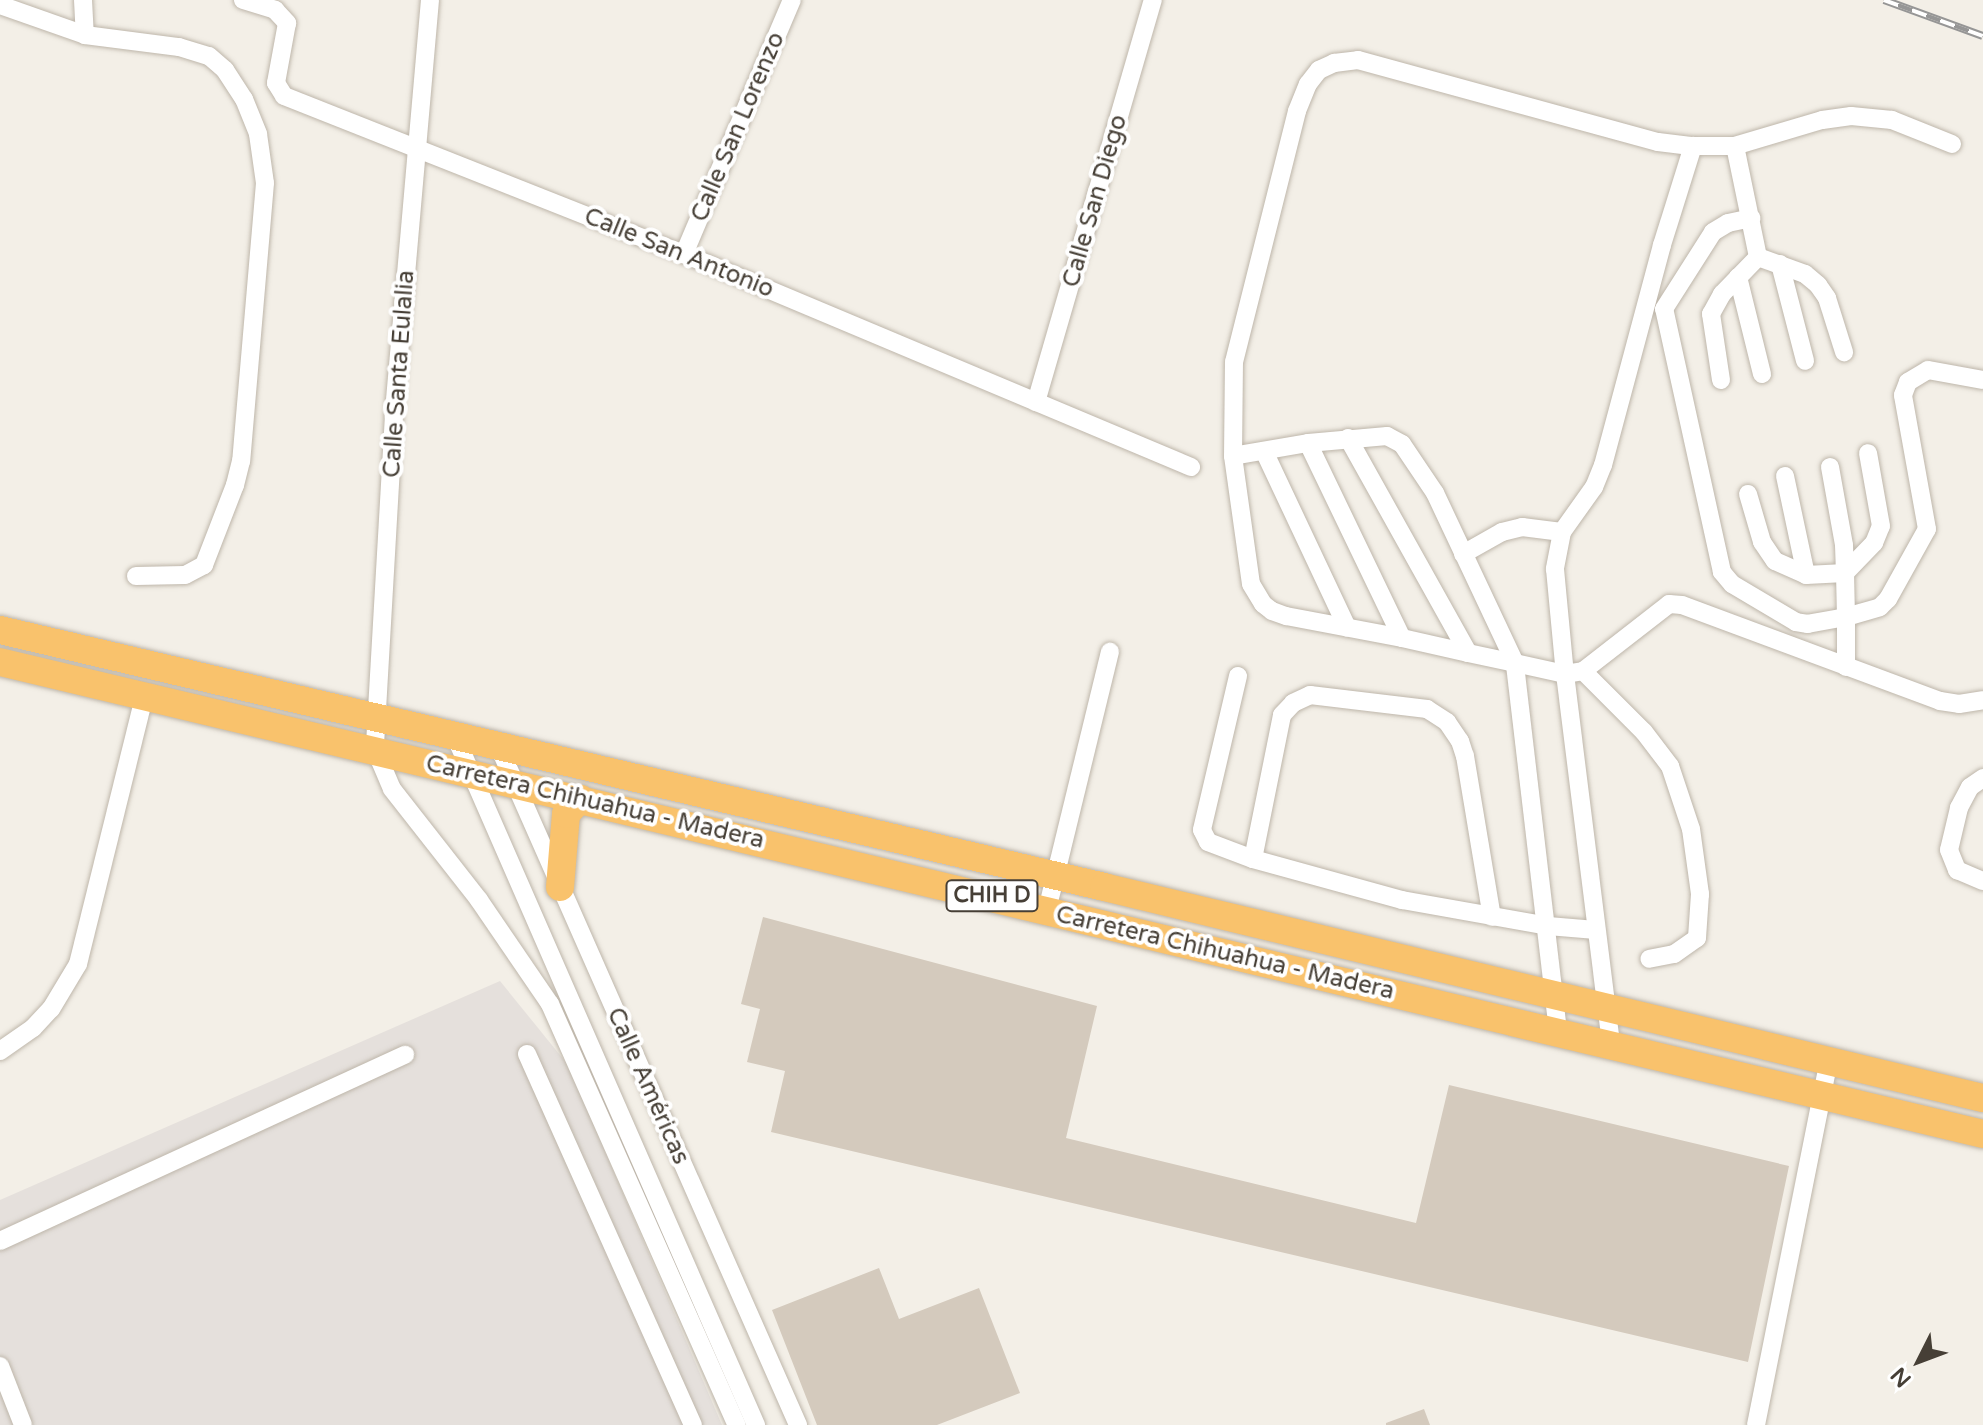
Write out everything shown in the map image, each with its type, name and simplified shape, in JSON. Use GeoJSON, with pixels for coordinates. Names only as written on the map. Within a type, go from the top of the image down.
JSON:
{"type":"FeatureCollection","features":[{"type":"Feature","properties":{"kind":"highway","name":"Carretera Chihuahua - Madera"},"geometry":{"type":"LineString","coordinates":[[0,630],[1237,919],[1983,1098]]}},
{"type":"Feature","properties":{"kind":"highway","name":"Carretera Chihuahua - Madera"},"geometry":{"type":"LineString","coordinates":[[0,662],[1983,1134]]}},
{"type":"Feature","properties":{"kind":"highway"},"geometry":{"type":"LineString","coordinates":[[560,887],[566,814],[580,799]]}},
{"type":"Feature","properties":{"kind":"highway"},"geometry":{"type":"LineString","coordinates":[[1237,919],[1248,938],[1240,958]]}},
{"type":"Feature","properties":{"kind":"highway"},"geometry":{"type":"LineString","coordinates":[[1297,971],[1292,951],[1306,937]]}},
{"type":"Feature","properties":{"kind":"street"},"geometry":{"type":"LineString","coordinates":[[83,0],[85,35]]}},
{"type":"Feature","properties":{"kind":"street","name":"Calle San Antonio"},"geometry":{"type":"LineString","coordinates":[[243,0],[275,10],[287,23],[276,83],[280,93],[684,254],[1191,467]]}},
{"type":"Feature","properties":{"kind":"street","name":"Calle Santa Eulalia"},"geometry":{"type":"LineString","coordinates":[[375,749],[394,415],[430,0]]}},
{"type":"Feature","properties":{"kind":"street","name":"Calle San Lorenzo"},"geometry":{"type":"LineString","coordinates":[[684,254],[792,0]]}},
{"type":"Feature","properties":{"kind":"street","name":"Calle San Diego"},"geometry":{"type":"LineString","coordinates":[[1036,402],[1153,0]]}},
{"type":"Feature","properties":{"kind":"street"},"geometry":{"type":"LineString","coordinates":[[0,5],[85,35],[179,47],[209,56],[225,70],[244,99],[258,134],[265,183],[241,461],[235,485],[204,565],[185,575],[136,576]]}},
{"type":"Feature","properties":{"kind":"street"},"geometry":{"type":"LineString","coordinates":[[1649,959],[1685,949],[1697,938],[1700,930],[1698,879],[1691,829],[1670,766],[1644,732],[1574,672],[1515,663],[1286,616],[1263,604],[1251,584],[1233,456],[1234,362],[1297,111],[1308,84],[1319,70],[1334,63],[1358,60],[1658,142],[1735,146],[1822,120],[1851,116],[1892,120],[1952,144]]}},
{"type":"Feature","properties":{"kind":"street"},"geometry":{"type":"LineString","coordinates":[[1611,1044],[1596,930],[1574,672],[1555,569],[1562,532],[1594,487],[1603,465],[1662,245],[1693,146]]}},
{"type":"Feature","properties":{"kind":"street"},"geometry":{"type":"LineString","coordinates":[[1735,146],[1758,257]]}},
{"type":"Feature","properties":{"kind":"street"},"geometry":{"type":"LineString","coordinates":[[1751,218],[1728,223],[1713,232],[1664,309],[1722,572],[1732,584],[1796,622],[1808,624],[1880,607],[1925,536],[1927,520],[1903,395],[1908,382],[1928,370],[1983,380]]}},
{"type":"Feature","properties":{"kind":"street"},"geometry":{"type":"LineString","coordinates":[[1758,257],[1805,274],[1818,285],[1827,298],[1844,352]]}},
{"type":"Feature","properties":{"kind":"street"},"geometry":{"type":"LineString","coordinates":[[1721,380],[1711,314],[1715,303],[1758,257]]}},
{"type":"Feature","properties":{"kind":"street"},"geometry":{"type":"LineString","coordinates":[[1780,264],[1805,361]]}},
{"type":"Feature","properties":{"kind":"street"},"geometry":{"type":"LineString","coordinates":[[1738,277],[1762,374]]}},
{"type":"Feature","properties":{"kind":"street"},"geometry":{"type":"LineString","coordinates":[[1233,456],[1308,443],[1387,436],[1402,444],[1435,493],[1515,663],[1558,1031]]}},
{"type":"Feature","properties":{"kind":"street"},"geometry":{"type":"LineString","coordinates":[[1348,438],[1468,653]]}},
{"type":"Feature","properties":{"kind":"street"},"geometry":{"type":"LineString","coordinates":[[1308,443],[1402,638]]}},
{"type":"Feature","properties":{"kind":"street"},"geometry":{"type":"LineString","coordinates":[[1264,451],[1347,627]]}},
{"type":"Feature","properties":{"kind":"street"},"geometry":{"type":"LineString","coordinates":[[1748,494],[1769,555],[1806,575],[1845,573],[1874,543],[1881,526],[1868,453]]}},
{"type":"Feature","properties":{"kind":"street"},"geometry":{"type":"LineString","coordinates":[[1830,467],[1844,545],[1846,667]]}},
{"type":"Feature","properties":{"kind":"street"},"geometry":{"type":"LineString","coordinates":[[1785,476],[1806,575]]}},
{"type":"Feature","properties":{"kind":"street"},"geometry":{"type":"LineString","coordinates":[[1463,554],[1502,532],[1522,527],[1562,532]]}},
{"type":"Feature","properties":{"kind":"street"},"geometry":{"type":"LineString","coordinates":[[1574,672],[1669,604],[1682,605],[1940,701],[1959,704],[1983,700]]}},
{"type":"Feature","properties":{"kind":"street"},"geometry":{"type":"LineString","coordinates":[[1047,910],[1110,652]]}},
{"type":"Feature","properties":{"kind":"street"},"geometry":{"type":"LineString","coordinates":[[1238,676],[1202,830],[1204,838],[1215,847],[1402,900],[1548,926],[1596,930]]}},
{"type":"Feature","properties":{"kind":"street"},"geometry":{"type":"LineString","coordinates":[[1253,859],[1282,715],[1293,703],[1310,695],[1427,709],[1455,731],[1465,756],[1492,917]]}},
{"type":"Feature","properties":{"kind":"street"},"geometry":{"type":"LineString","coordinates":[[0,1051],[33,1028],[51,1009],[78,964],[144,697]]}},
{"type":"Feature","properties":{"kind":"street"},"geometry":{"type":"LineString","coordinates":[[455,736],[756,1425]]}},
{"type":"Feature","properties":{"kind":"street","name":"Calle Américas"},"geometry":{"type":"LineString","coordinates":[[499,747],[798,1425]]}},
{"type":"Feature","properties":{"kind":"street"},"geometry":{"type":"LineString","coordinates":[[375,749],[392,789],[479,900],[550,1004],[737,1425]]}},
{"type":"Feature","properties":{"kind":"street"},"geometry":{"type":"LineString","coordinates":[[1983,778],[1970,787],[1959,808],[1949,850],[1957,870],[1983,881]]}},
{"type":"Feature","properties":{"kind":"street"},"geometry":{"type":"LineString","coordinates":[[527,1054],[693,1425]]}},
{"type":"Feature","properties":{"kind":"street"},"geometry":{"type":"LineString","coordinates":[[0,1241],[405,1055]]}},
{"type":"Feature","properties":{"kind":"street"},"geometry":{"type":"LineString","coordinates":[[1756,1425],[1829,1061]]}},
{"type":"Feature","properties":{"kind":"street"},"geometry":{"type":"LineString","coordinates":[[0,1366],[23,1425]]}},
{"type":"Feature","properties":{"kind":"shaded area"},"geometry":{"type":"Polygon","coordinates":[[[500,981],[568,1065],[722,1425],[0,1425],[0,1200],[500,981]]]}},
{"type":"Feature","properties":{"kind":"building"},"geometry":{"type":"Polygon","coordinates":[[[763,917],[1097,1006],[1066,1138],[1416,1223],[1449,1085],[1789,1166],[1748,1362],[771,1132],[785,1071],[747,1062],[760,1009],[741,1004],[763,917]]]}},
{"type":"Feature","properties":{"kind":"building"},"geometry":{"type":"Polygon","coordinates":[[[879,1268],[899,1319],[979,1288],[1020,1393],[937,1425],[817,1425],[772,1310],[879,1268]]]}},
{"type":"Feature","properties":{"kind":"building"},"geometry":{"type":"Polygon","coordinates":[[[1424,1409],[1430,1425],[1386,1425],[1386,1423],[1424,1409]]]}},
{"type":"Feature","properties":{"kind":"railway"},"geometry":{"type":"LineString","coordinates":[[1884,0],[1983,36]]}}]}
